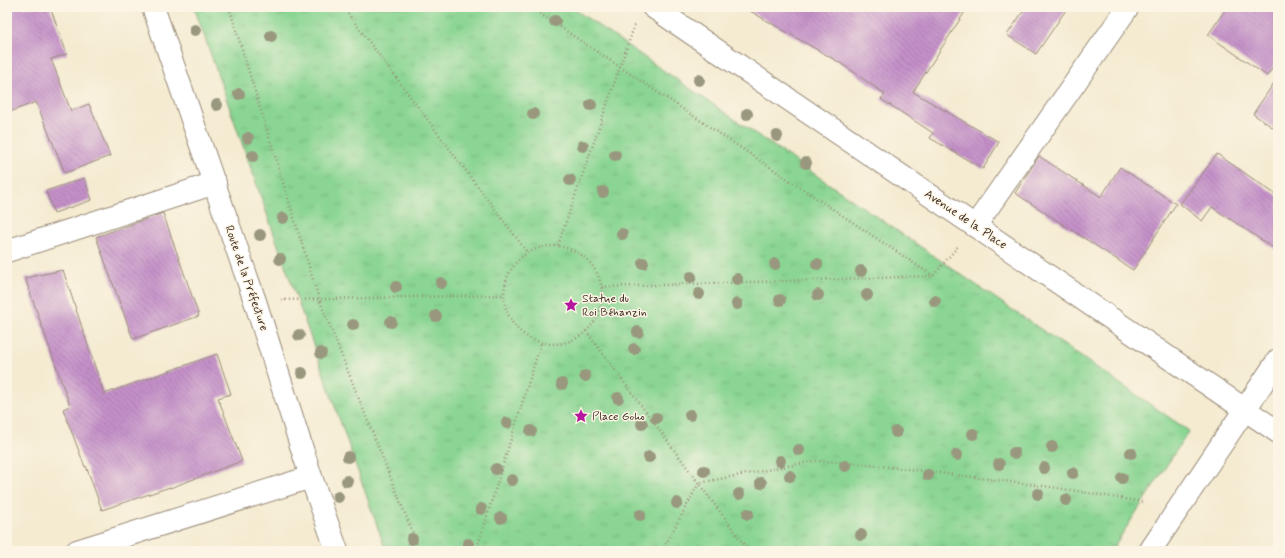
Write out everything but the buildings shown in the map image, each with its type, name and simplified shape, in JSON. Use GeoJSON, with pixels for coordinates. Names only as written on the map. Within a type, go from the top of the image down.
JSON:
{"type":"FeatureCollection","features":[{"type":"Feature","properties":{"kind":"street","name":"Route de la Préfecture"},"geometry":{"type":"LineString","coordinates":[[153,7],[255,300],[311,476],[337,551]]}},
{"type":"Feature","properties":{"kind":"street","name":"Avenue de la Place"},"geometry":{"type":"LineString","coordinates":[[654,7],[1278,432]]}},
{"type":"Feature","properties":{"kind":"street"},"geometry":{"type":"LineString","coordinates":[[975,226],[1128,7]]}},
{"type":"Feature","properties":{"kind":"street"},"geometry":{"type":"LineString","coordinates":[[7,251],[214,183]]}},
{"type":"Feature","properties":{"kind":"street"},"geometry":{"type":"LineString","coordinates":[[1150,551],[1278,360]]}},
{"type":"Feature","properties":{"kind":"street"},"geometry":{"type":"LineString","coordinates":[[77,551],[311,476]]}},
{"type":"Feature","properties":{"kind":"path"},"geometry":{"type":"LineString","coordinates":[[229,7],[320,299],[420,551]]}},
{"type":"Feature","properties":{"kind":"path"},"geometry":{"type":"LineString","coordinates":[[342,7],[527,252]]}},
{"type":"Feature","properties":{"kind":"path"},"geometry":{"type":"LineString","coordinates":[[530,7],[933,276]]}},
{"type":"Feature","properties":{"kind":"path"},"geometry":{"type":"LineString","coordinates":[[558,245],[636,20]]}},
{"type":"Feature","properties":{"kind":"path"},"geometry":{"type":"LineString","coordinates":[[602,288],[933,276],[975,226]]}},
{"type":"Feature","properties":{"kind":"path"},"geometry":{"type":"LineString","coordinates":[[558,245],[574,250],[587,259],[597,272],[602,287],[602,303],[596,319],[586,331],[573,340],[558,344],[541,343],[526,337],[514,327],[506,312],[502,295],[505,278],[514,263],[527,252],[542,246],[558,245]]}},
{"type":"Feature","properties":{"kind":"path"},"geometry":{"type":"LineString","coordinates":[[255,300],[502,295]]}},
{"type":"Feature","properties":{"kind":"path"},"geometry":{"type":"LineString","coordinates":[[586,331],[749,551]]}},
{"type":"Feature","properties":{"kind":"path"},"geometry":{"type":"LineString","coordinates":[[476,551],[541,343]]}},
{"type":"Feature","properties":{"kind":"path"},"geometry":{"type":"LineString","coordinates":[[699,483],[814,461],[843,462],[1051,487],[1143,502]]}},
{"type":"Feature","properties":{"kind":"path"},"geometry":{"type":"LineString","coordinates":[[662,551],[699,483]]}},
{"type":"Feature","properties":{"kind":"green space"},"geometry":{"type":"Polygon","coordinates":[[[194,7],[571,7],[1189,431],[1111,551],[386,551],[194,7]]]}},
{"type":"Feature","properties":{"kind":"place","name":"Statue du Roi Béhanzin"},"geometry":{"type":"Point","coordinates":[571,305]}},
{"type":"Feature","properties":{"kind":"place","name":"Place Goho"},"geometry":{"type":"Point","coordinates":[581,416]}}]}
